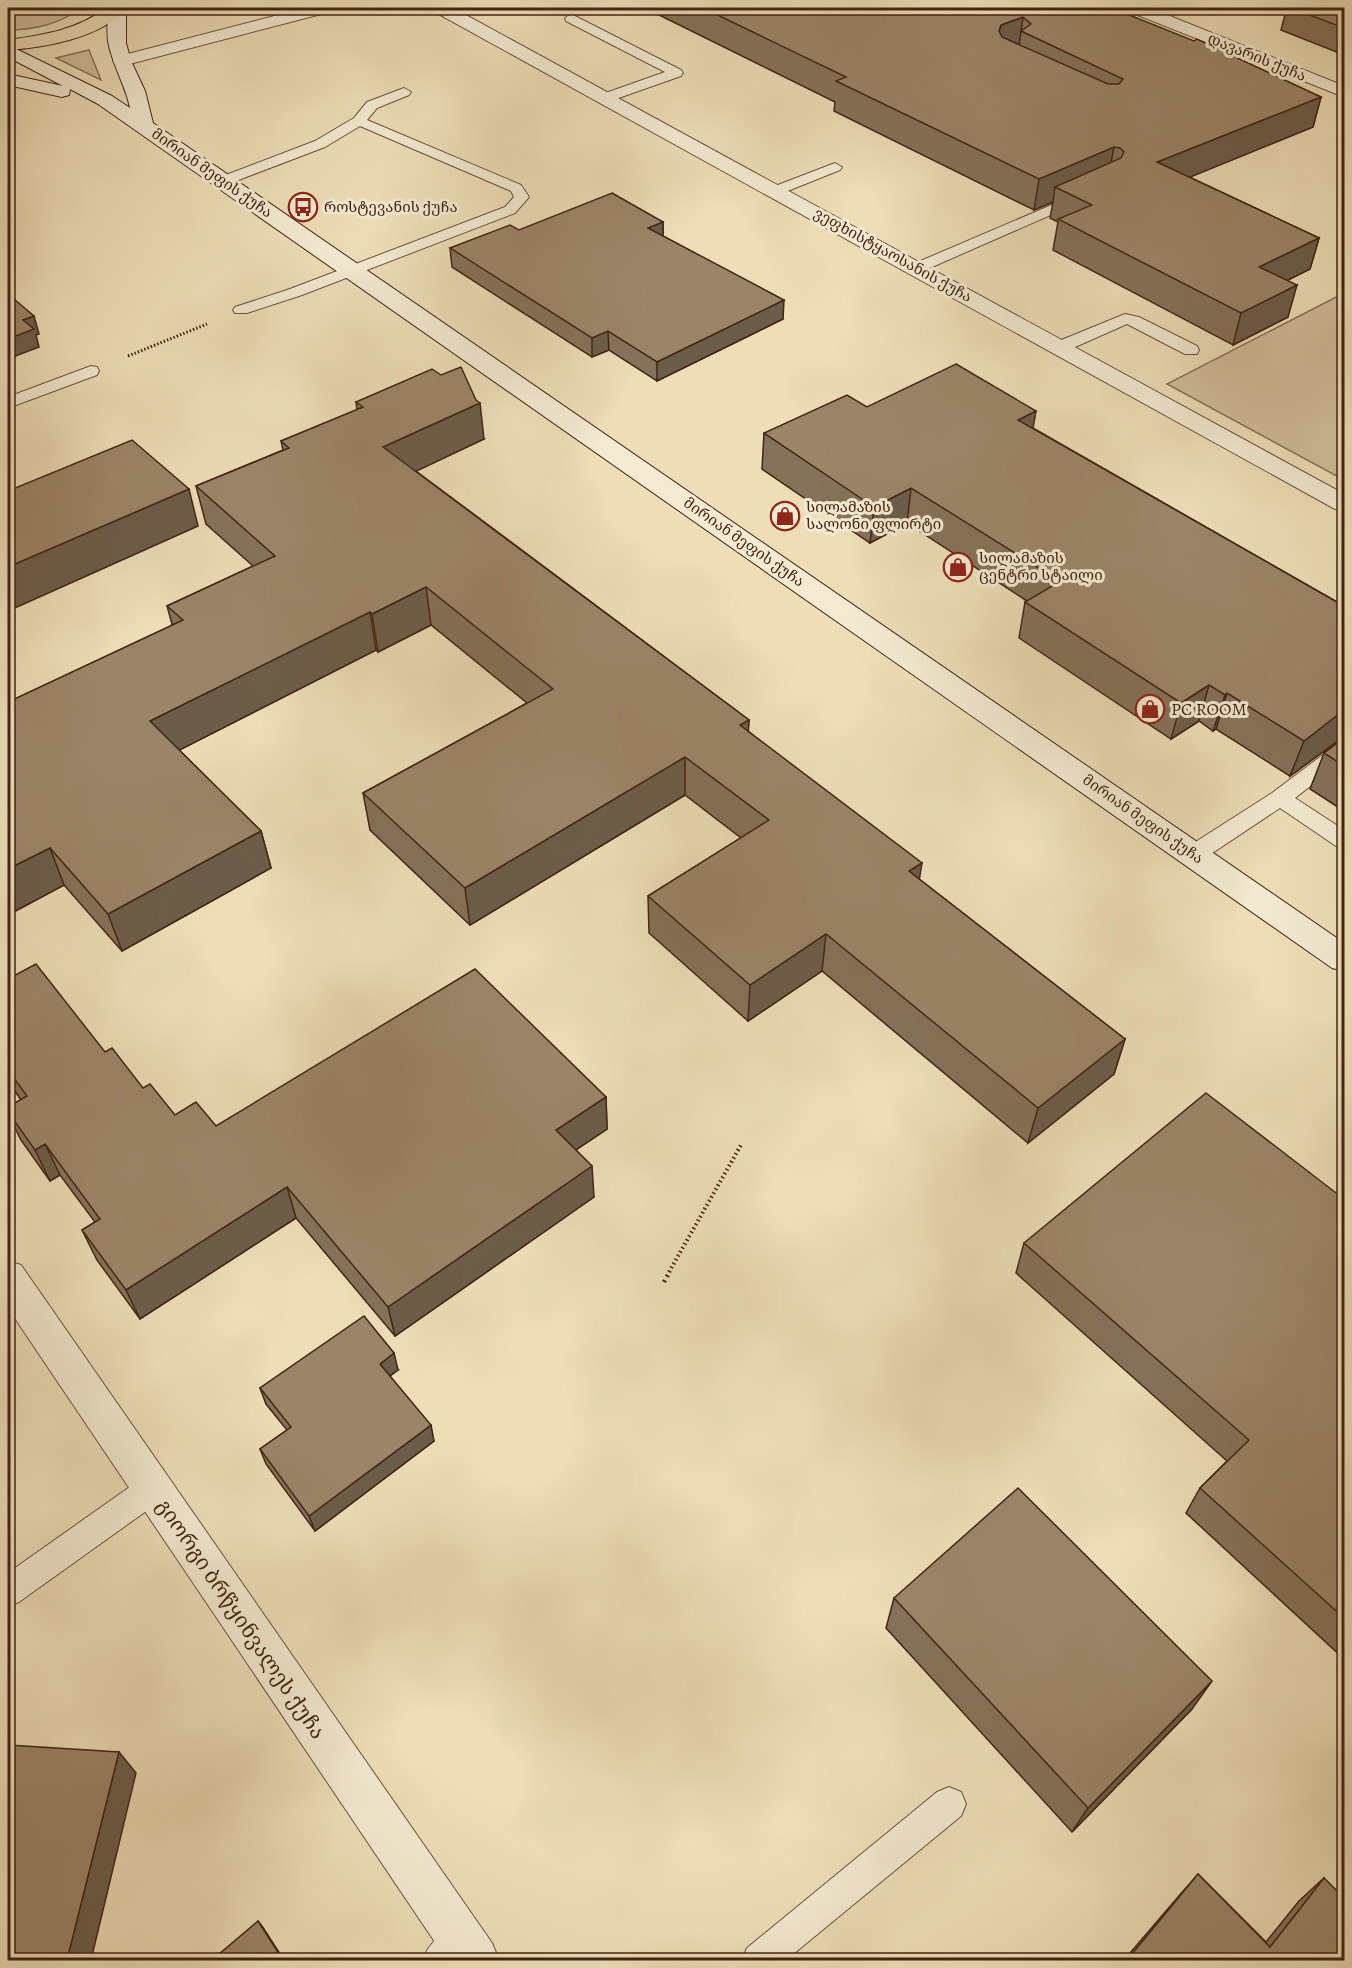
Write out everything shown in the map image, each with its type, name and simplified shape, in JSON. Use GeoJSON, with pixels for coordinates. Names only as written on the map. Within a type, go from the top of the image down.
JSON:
{"type":"FeatureCollection","features":[{"type":"Feature","properties":{"kind":"main road"},"geometry":{"type":"LineString","coordinates":[[8,45],[59,36],[85,28],[105,18],[116,8]]}},
{"type":"Feature","properties":{"kind":"street","name":"მირიან მეფის ქუჩა"},"geometry":{"type":"LineString","coordinates":[[116,8],[117,43],[122,61],[136,91],[144,126]]}},
{"type":"Feature","properties":{"kind":"street"},"geometry":{"type":"LineString","coordinates":[[122,61],[323,8]]}},
{"type":"Feature","properties":{"kind":"street","name":"ვეფხისტყაოსანის ქუჩა"},"geometry":{"type":"LineString","coordinates":[[441,8],[1344,504]]}},
{"type":"Feature","properties":{"kind":"street","name":"დავარის ქუჩა"},"geometry":{"type":"LineString","coordinates":[[1135,8],[1344,92]]}},
{"type":"Feature","properties":{"kind":"street","name":"მირიან მეფის ქუჩა"},"geometry":{"type":"LineString","coordinates":[[8,50],[105,100],[144,126],[1344,959]]}},
{"type":"Feature","properties":{"kind":"street"},"geometry":{"type":"LineString","coordinates":[[8,80],[105,100]]}},
{"type":"Feature","properties":{"kind":"street","name":"გიორგი ბრწყინვალეს ქუჩა"},"geometry":{"type":"LineString","coordinates":[[8,1276],[152,1489],[459,1954]]}},
{"type":"Feature","properties":{"kind":"lane"},"geometry":{"type":"LineString","coordinates":[[1084,27],[1135,8]]}},
{"type":"Feature","properties":{"kind":"lane"},"geometry":{"type":"LineString","coordinates":[[571,18],[676,73],[673,76],[605,98]]}},
{"type":"Feature","properties":{"kind":"lane"},"geometry":{"type":"LineString","coordinates":[[223,181],[320,144],[358,121],[372,105],[404,92]]}},
{"type":"Feature","properties":{"kind":"lane"},"geometry":{"type":"LineString","coordinates":[[241,310],[510,210],[522,198],[516,188],[358,121]]}},
{"type":"Feature","properties":{"kind":"lane"},"geometry":{"type":"LineString","coordinates":[[775,191],[835,167]]}},
{"type":"Feature","properties":{"kind":"lane"},"geometry":{"type":"LineString","coordinates":[[916,268],[1098,189]]}},
{"type":"Feature","properties":{"kind":"lane"},"geometry":{"type":"LineString","coordinates":[[1060,347],[1125,319],[1133,320],[1191,350]]}},
{"type":"Feature","properties":{"kind":"lane"},"geometry":{"type":"LineString","coordinates":[[8,403],[91,371]]}},
{"type":"Feature","properties":{"kind":"lane"},"geometry":{"type":"LineString","coordinates":[[1194,854],[1280,798],[1344,750]]}},
{"type":"Feature","properties":{"kind":"lane"},"geometry":{"type":"LineString","coordinates":[[1280,798],[1344,840]]}},
{"type":"Feature","properties":{"kind":"lane"},"geometry":{"type":"LineString","coordinates":[[8,1590],[152,1489]]}},
{"type":"Feature","properties":{"kind":"lane"},"geometry":{"type":"LineString","coordinates":[[759,1960],[949,1804]]}},
{"type":"Feature","properties":{"kind":"path"},"geometry":{"type":"LineString","coordinates":[[91,371],[241,310]]}},
{"type":"Feature","properties":{"kind":"path"},"geometry":{"type":"LineString","coordinates":[[664,1282],[741,1145]]}},
{"type":"Feature","properties":{"kind":"shaded area"},"geometry":{"type":"Polygon","coordinates":[[[8,8],[80,8],[46,25],[8,30],[8,8]]]}},
{"type":"Feature","properties":{"kind":"shaded area"},"geometry":{"type":"Polygon","coordinates":[[[89,50],[101,80],[56,58],[89,50]]]}},
{"type":"Feature","properties":{"kind":"shaded area"},"geometry":{"type":"Polygon","coordinates":[[[1344,293],[1344,480],[1167,384],[1344,293]]]}},
{"type":"Feature","properties":{"kind":"building"},"geometry":{"type":"Polygon","coordinates":[[[703,8],[1112,8],[1194,41],[1197,39],[1321,97],[1157,162],[1319,238],[1259,267],[1297,285],[1241,313],[1058,219],[1092,205],[1055,187],[1121,158],[1124,152],[1120,148],[1114,147],[1039,179],[836,81],[846,77],[703,8]],[[1023,17],[1001,25],[999,31],[1002,37],[1108,84],[1119,84],[1123,79],[1021,31],[1031,24],[1023,17]]]}},
{"type":"Feature","properties":{"kind":"building"},"geometry":{"type":"Polygon","coordinates":[[[1291,8],[1344,8],[1344,28],[1291,8]]]}},
{"type":"Feature","properties":{"kind":"building"},"geometry":{"type":"Polygon","coordinates":[[[612,193],[663,222],[648,228],[784,300],[657,362],[608,331],[592,338],[450,248],[510,225],[519,230],[612,193]]]}},
{"type":"Feature","properties":{"kind":"building"},"geometry":{"type":"Polygon","coordinates":[[[8,294],[34,316],[23,320],[34,329],[8,339],[8,294]]]}},
{"type":"Feature","properties":{"kind":"building"},"geometry":{"type":"Polygon","coordinates":[[[956,364],[1036,411],[1018,420],[1344,606],[1344,710],[1304,741],[1227,693],[1225,695],[1209,685],[1181,703],[1025,602],[1054,585],[1043,579],[1050,575],[911,488],[874,507],[764,433],[847,395],[867,407],[956,364]]]}},
{"type":"Feature","properties":{"kind":"building"},"geometry":{"type":"Polygon","coordinates":[[[461,367],[476,400],[480,403],[383,447],[749,720],[740,725],[922,863],[909,871],[1125,1039],[1038,1108],[826,934],[750,985],[648,896],[769,820],[685,757],[465,888],[363,793],[553,689],[426,587],[372,614],[370,612],[150,721],[261,831],[108,914],[50,848],[8,869],[8,702],[183,620],[167,606],[275,556],[196,486],[289,448],[281,441],[363,407],[356,402],[432,369],[441,375],[461,367]]]}},
{"type":"Feature","properties":{"kind":"building"},"geometry":{"type":"Polygon","coordinates":[[[132,440],[189,489],[8,567],[8,491],[132,440]]]}},
{"type":"Feature","properties":{"kind":"building"},"geometry":{"type":"Polygon","coordinates":[[[1344,738],[1344,766],[1324,753],[1344,738]]]}},
{"type":"Feature","properties":{"kind":"building"},"geometry":{"type":"Polygon","coordinates":[[[36,964],[105,1052],[112,1048],[143,1088],[150,1084],[175,1115],[196,1102],[216,1126],[475,969],[606,1097],[556,1130],[592,1166],[388,1307],[287,1187],[126,1290],[82,1230],[100,1219],[45,1144],[35,1150],[8,1112],[8,1107],[27,1096],[8,1070],[8,979],[36,964]]]}},
{"type":"Feature","properties":{"kind":"building"},"geometry":{"type":"Polygon","coordinates":[[[1206,1093],[1344,1199],[1344,1257],[1340,1262],[1344,1266],[1344,1618],[1200,1488],[1249,1440],[1024,1243],[1206,1093]]]}},
{"type":"Feature","properties":{"kind":"building"},"geometry":{"type":"Polygon","coordinates":[[[364,1316],[394,1353],[380,1364],[431,1425],[309,1516],[260,1449],[291,1427],[260,1388],[364,1316]]]}},
{"type":"Feature","properties":{"kind":"building"},"geometry":{"type":"Polygon","coordinates":[[[1018,1488],[1212,1681],[1088,1808],[894,1598],[1018,1488]]]}},
{"type":"Feature","properties":{"kind":"building"},"geometry":{"type":"Polygon","coordinates":[[[8,1745],[119,1752],[67,1960],[8,1960],[8,1745]]]}},
{"type":"Feature","properties":{"kind":"building"},"geometry":{"type":"Polygon","coordinates":[[[1198,1874],[1270,1947],[1324,1878],[1344,1898],[1344,1960],[1127,1960],[1198,1874]]]}},
{"type":"Feature","properties":{"kind":"building"},"geometry":{"type":"Polygon","coordinates":[[[258,1921],[283,1960],[212,1960],[258,1921]]]}},
{"type":"Feature","properties":{"kind":"place","name":"როსტევანის ქუჩა"},"geometry":{"type":"Point","coordinates":[303,207]}},
{"type":"Feature","properties":{"kind":"place","name":"სილამაზის სალონი ფლირტი"},"geometry":{"type":"Point","coordinates":[785,516]}},
{"type":"Feature","properties":{"kind":"place","name":"სილამაზის ცენტრი სტაილი"},"geometry":{"type":"Point","coordinates":[958,567]}},
{"type":"Feature","properties":{"kind":"place","name":"PC ROOM"},"geometry":{"type":"Point","coordinates":[1150,709]}}]}
